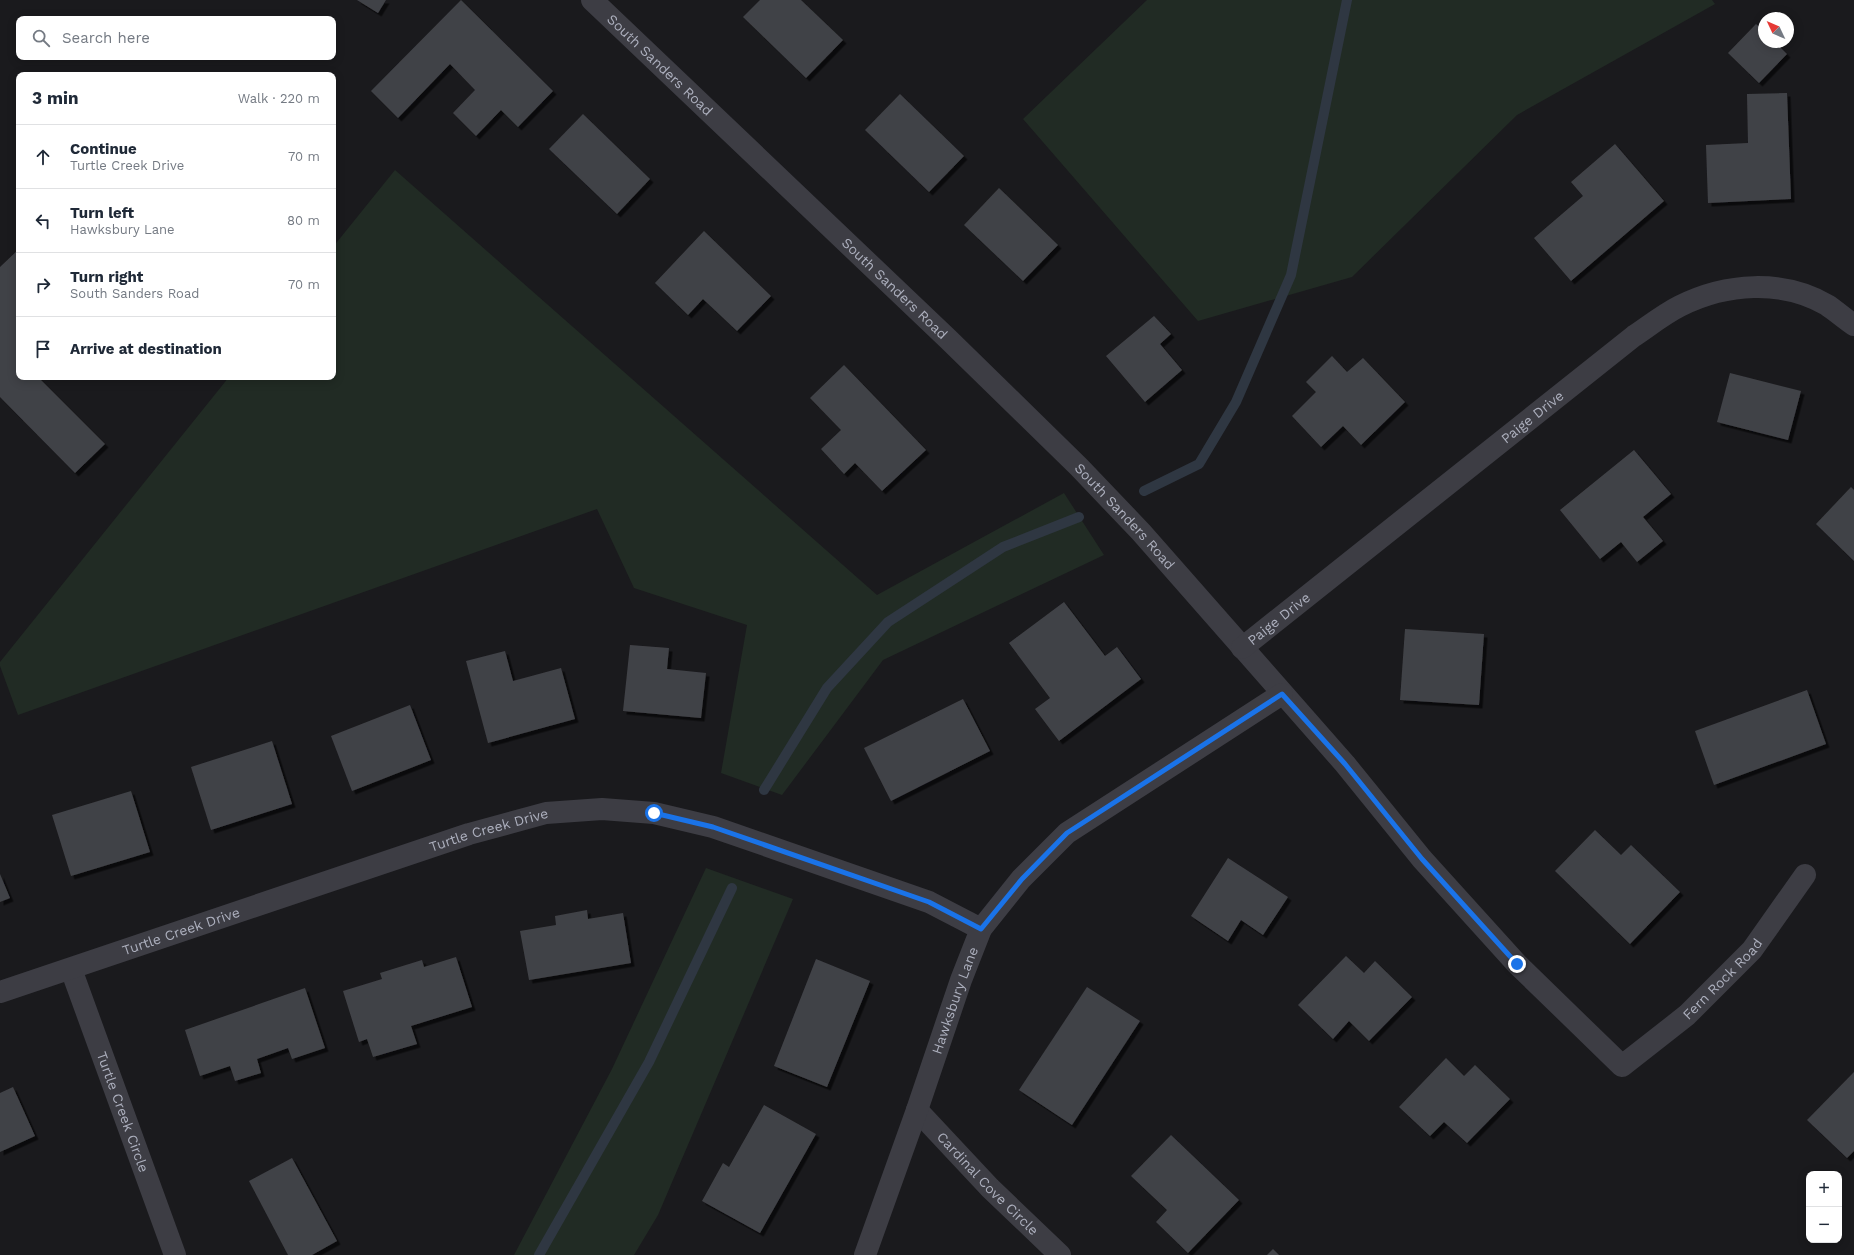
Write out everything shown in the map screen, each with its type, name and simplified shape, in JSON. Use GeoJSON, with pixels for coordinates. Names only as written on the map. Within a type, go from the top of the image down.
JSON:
{"type":"FeatureCollection","features":[{"type":"Feature","properties":{"kind":"street","name":"South Sanders Road"},"geometry":{"type":"LineString","coordinates":[[592,0],[948,338],[1079,467],[1142,532],[1282,694],[1345,764],[1422,859],[1517,964],[1622,1066]]}},
{"type":"Feature","properties":{"kind":"street","name":"Paige Drive"},"geometry":{"type":"LineString","coordinates":[[1242,648],[1634,336],[1680,306],[1718,291],[1759,286],[1800,293],[1827,305],[1854,325]]}},
{"type":"Feature","properties":{"kind":"street","name":"Hawksbury Lane"},"geometry":{"type":"LineString","coordinates":[[866,1255],[917,1110],[960,980],[981,929],[1022,879],[1067,833],[1282,694]]}},
{"type":"Feature","properties":{"kind":"street","name":"Turtle Creek Drive"},"geometry":{"type":"LineString","coordinates":[[0,992],[469,834],[546,813],[602,809],[654,813],[713,827],[929,902],[981,929]]}},
{"type":"Feature","properties":{"kind":"street","name":"Fern Rock Road"},"geometry":{"type":"LineString","coordinates":[[1622,1066],[1687,1015],[1752,950],[1805,875]]}},
{"type":"Feature","properties":{"kind":"street","name":"Turtle Creek Circle"},"geometry":{"type":"LineString","coordinates":[[71,969],[175,1255]]}},
{"type":"Feature","properties":{"kind":"street","name":"Cardinal Cove Circle"},"geometry":{"type":"LineString","coordinates":[[917,1110],[990,1188],[1060,1255]]}},
{"type":"Feature","properties":{"kind":"shaded area"},"geometry":{"type":"Polygon","coordinates":[[[1147,0],[1712,0],[1715,4],[1517,115],[1352,277],[1198,321],[1023,119],[1147,0]]]}},
{"type":"Feature","properties":{"kind":"shaded area"},"geometry":{"type":"Polygon","coordinates":[[[395,170],[877,595],[1064,493],[1104,555],[883,660],[782,795],[721,773],[747,625],[634,588],[597,509],[18,715],[0,666],[0,662],[227,380],[336,380],[336,243],[395,170]]]}},
{"type":"Feature","properties":{"kind":"shaded area"},"geometry":{"type":"Polygon","coordinates":[[[706,868],[793,899],[658,1215],[634,1255],[514,1255],[612,1069],[706,868]]]}},
{"type":"Feature","properties":{"kind":"building"},"geometry":{"type":"Polygon","coordinates":[[[357,0],[386,0],[378,13],[357,0]]]}},
{"type":"Feature","properties":{"kind":"building"},"geometry":{"type":"Polygon","coordinates":[[[461,0],[553,91],[518,127],[501,110],[476,136],[453,113],[475,90],[450,64],[398,118],[371,91],[461,0]]]}},
{"type":"Feature","properties":{"kind":"building"},"geometry":{"type":"Polygon","coordinates":[[[760,0],[801,0],[843,40],[806,78],[743,17],[760,0]]]}},
{"type":"Feature","properties":{"kind":"building"},"geometry":{"type":"Polygon","coordinates":[[[1756,24],[1758,26],[1758,48],[1781,48],[1787,54],[1759,83],[1728,53],[1756,24]]]}},
{"type":"Feature","properties":{"kind":"building"},"geometry":{"type":"Polygon","coordinates":[[[1787,93],[1791,199],[1708,203],[1706,145],[1748,143],[1747,94],[1787,93]]]}},
{"type":"Feature","properties":{"kind":"building"},"geometry":{"type":"Polygon","coordinates":[[[900,94],[964,156],[929,192],[865,130],[900,94]]]}},
{"type":"Feature","properties":{"kind":"building"},"geometry":{"type":"Polygon","coordinates":[[[583,114],[650,179],[617,214],[549,149],[583,114]]]}},
{"type":"Feature","properties":{"kind":"building"},"geometry":{"type":"Polygon","coordinates":[[[1615,144],[1664,201],[1571,281],[1534,238],[1583,196],[1571,182],[1615,144]]]}},
{"type":"Feature","properties":{"kind":"building"},"geometry":{"type":"Polygon","coordinates":[[[999,188],[1058,245],[1023,281],[964,225],[999,188]]]}},
{"type":"Feature","properties":{"kind":"building"},"geometry":{"type":"Polygon","coordinates":[[[704,231],[771,296],[737,331],[703,299],[688,315],[655,283],[704,231]]]}},
{"type":"Feature","properties":{"kind":"building"},"geometry":{"type":"Polygon","coordinates":[[[16,252],[16,380],[41,380],[105,444],[75,473],[0,397],[0,267],[16,252]]]}},
{"type":"Feature","properties":{"kind":"building"},"geometry":{"type":"Polygon","coordinates":[[[1154,316],[1171,334],[1160,344],[1182,370],[1145,402],[1106,356],[1154,316]]]}},
{"type":"Feature","properties":{"kind":"building"},"geometry":{"type":"Polygon","coordinates":[[[1332,356],[1347,372],[1363,358],[1405,402],[1361,445],[1343,426],[1321,447],[1292,416],[1316,392],[1306,382],[1332,356]]]}},
{"type":"Feature","properties":{"kind":"building"},"geometry":{"type":"Polygon","coordinates":[[[844,365],[926,450],[882,491],[855,463],[844,474],[821,449],[841,430],[810,398],[844,365]]]}},
{"type":"Feature","properties":{"kind":"building"},"geometry":{"type":"Polygon","coordinates":[[[1730,373],[1801,391],[1788,440],[1717,422],[1730,373]]]}},
{"type":"Feature","properties":{"kind":"building"},"geometry":{"type":"Polygon","coordinates":[[[1634,450],[1671,494],[1643,517],[1663,541],[1637,562],[1621,542],[1600,559],[1560,510],[1634,450]]]}},
{"type":"Feature","properties":{"kind":"building"},"geometry":{"type":"Polygon","coordinates":[[[1851,487],[1854,490],[1854,561],[1816,524],[1851,487]]]}},
{"type":"Feature","properties":{"kind":"building"},"geometry":{"type":"Polygon","coordinates":[[[1064,602],[1105,656],[1117,647],[1141,679],[1059,741],[1035,709],[1050,698],[1009,643],[1064,602]]]}},
{"type":"Feature","properties":{"kind":"building"},"geometry":{"type":"Polygon","coordinates":[[[1405,629],[1484,634],[1479,705],[1400,700],[1405,629]]]}},
{"type":"Feature","properties":{"kind":"building"},"geometry":{"type":"Polygon","coordinates":[[[630,645],[669,648],[667,669],[706,673],[701,718],[623,711],[630,645]]]}},
{"type":"Feature","properties":{"kind":"building"},"geometry":{"type":"Polygon","coordinates":[[[505,651],[513,681],[561,668],[575,719],[488,743],[466,661],[505,651]]]}},
{"type":"Feature","properties":{"kind":"building"},"geometry":{"type":"Polygon","coordinates":[[[1807,690],[1826,744],[1714,785],[1695,731],[1807,690]]]}},
{"type":"Feature","properties":{"kind":"building"},"geometry":{"type":"Polygon","coordinates":[[[963,699],[990,751],[891,801],[864,748],[963,699]]]}},
{"type":"Feature","properties":{"kind":"building"},"geometry":{"type":"Polygon","coordinates":[[[410,705],[431,760],[352,791],[331,736],[410,705]]]}},
{"type":"Feature","properties":{"kind":"building"},"geometry":{"type":"Polygon","coordinates":[[[272,741],[292,804],[211,830],[191,767],[272,741]]]}},
{"type":"Feature","properties":{"kind":"building"},"geometry":{"type":"Polygon","coordinates":[[[131,791],[150,852],[71,876],[52,815],[131,791]]]}},
{"type":"Feature","properties":{"kind":"building"},"geometry":{"type":"Polygon","coordinates":[[[1595,830],[1621,855],[1631,845],[1680,892],[1630,944],[1555,871],[1595,830]]]}},
{"type":"Feature","properties":{"kind":"building"},"geometry":{"type":"Polygon","coordinates":[[[1228,858],[1288,897],[1263,935],[1241,920],[1228,941],[1191,916],[1228,858]]]}},
{"type":"Feature","properties":{"kind":"building"},"geometry":{"type":"Polygon","coordinates":[[[0,874],[10,898],[0,902],[0,874]]]}},
{"type":"Feature","properties":{"kind":"building"},"geometry":{"type":"Polygon","coordinates":[[[587,910],[588,919],[623,913],[631,963],[529,980],[520,931],[556,925],[555,916],[587,910]]]}},
{"type":"Feature","properties":{"kind":"building"},"geometry":{"type":"Polygon","coordinates":[[[1346,956],[1364,973],[1375,961],[1412,997],[1369,1041],[1349,1021],[1333,1039],[1298,1005],[1346,956]]]}},
{"type":"Feature","properties":{"kind":"building"},"geometry":{"type":"Polygon","coordinates":[[[456,957],[472,1007],[411,1026],[417,1044],[373,1057],[367,1039],[359,1042],[343,991],[382,979],[380,973],[422,960],[424,967],[456,957]]]}},
{"type":"Feature","properties":{"kind":"building"},"geometry":{"type":"Polygon","coordinates":[[[816,959],[870,981],[827,1087],[774,1066],[816,959]]]}},
{"type":"Feature","properties":{"kind":"building"},"geometry":{"type":"Polygon","coordinates":[[[1087,987],[1140,1021],[1072,1125],[1019,1090],[1087,987]]]}},
{"type":"Feature","properties":{"kind":"building"},"geometry":{"type":"Polygon","coordinates":[[[305,988],[325,1048],[292,1059],[288,1048],[257,1059],[261,1073],[235,1081],[230,1066],[200,1076],[185,1030],[305,988]]]}},
{"type":"Feature","properties":{"kind":"building"},"geometry":{"type":"Polygon","coordinates":[[[1446,1058],[1464,1076],[1475,1065],[1510,1099],[1467,1143],[1444,1122],[1430,1136],[1399,1107],[1446,1058]]]}},
{"type":"Feature","properties":{"kind":"building"},"geometry":{"type":"Polygon","coordinates":[[[1854,1072],[1854,1151],[1847,1158],[1807,1120],[1854,1072]]]}},
{"type":"Feature","properties":{"kind":"building"},"geometry":{"type":"Polygon","coordinates":[[[13,1087],[35,1136],[0,1152],[0,1093],[13,1087]]]}},
{"type":"Feature","properties":{"kind":"building"},"geometry":{"type":"Polygon","coordinates":[[[764,1105],[816,1134],[760,1233],[702,1201],[723,1163],[729,1167],[764,1105]]]}},
{"type":"Feature","properties":{"kind":"building"},"geometry":{"type":"Polygon","coordinates":[[[1171,1135],[1239,1200],[1188,1253],[1156,1222],[1167,1210],[1131,1176],[1171,1135]]]}},
{"type":"Feature","properties":{"kind":"building"},"geometry":{"type":"Polygon","coordinates":[[[292,1158],[337,1241],[312,1255],[288,1255],[249,1181],[292,1158]]]}},
{"type":"Feature","properties":{"kind":"building"},"geometry":{"type":"Polygon","coordinates":[[[1273,1249],[1279,1255],[1267,1255],[1273,1249]]]}},
{"type":"Feature","properties":{"kind":"waterway"},"geometry":{"type":"LineString","coordinates":[[1144,491],[1199,464],[1236,402],[1291,275],[1347,0]]}},
{"type":"Feature","properties":{"kind":"waterway"},"geometry":{"type":"LineString","coordinates":[[764,790],[827,688],[888,622],[1003,547],[1079,517]]}},
{"type":"Feature","properties":{"kind":"waterway"},"geometry":{"type":"LineString","coordinates":[[539,1255],[649,1062],[732,888]]}},
{"type":"Feature","properties":{"kind":"route"},"geometry":{"type":"LineString","coordinates":[[654,813],[713,827],[929,902],[981,929],[1022,879],[1067,833],[1137,786],[1282,694],[1345,764],[1422,859],[1517,964]]}}]}
